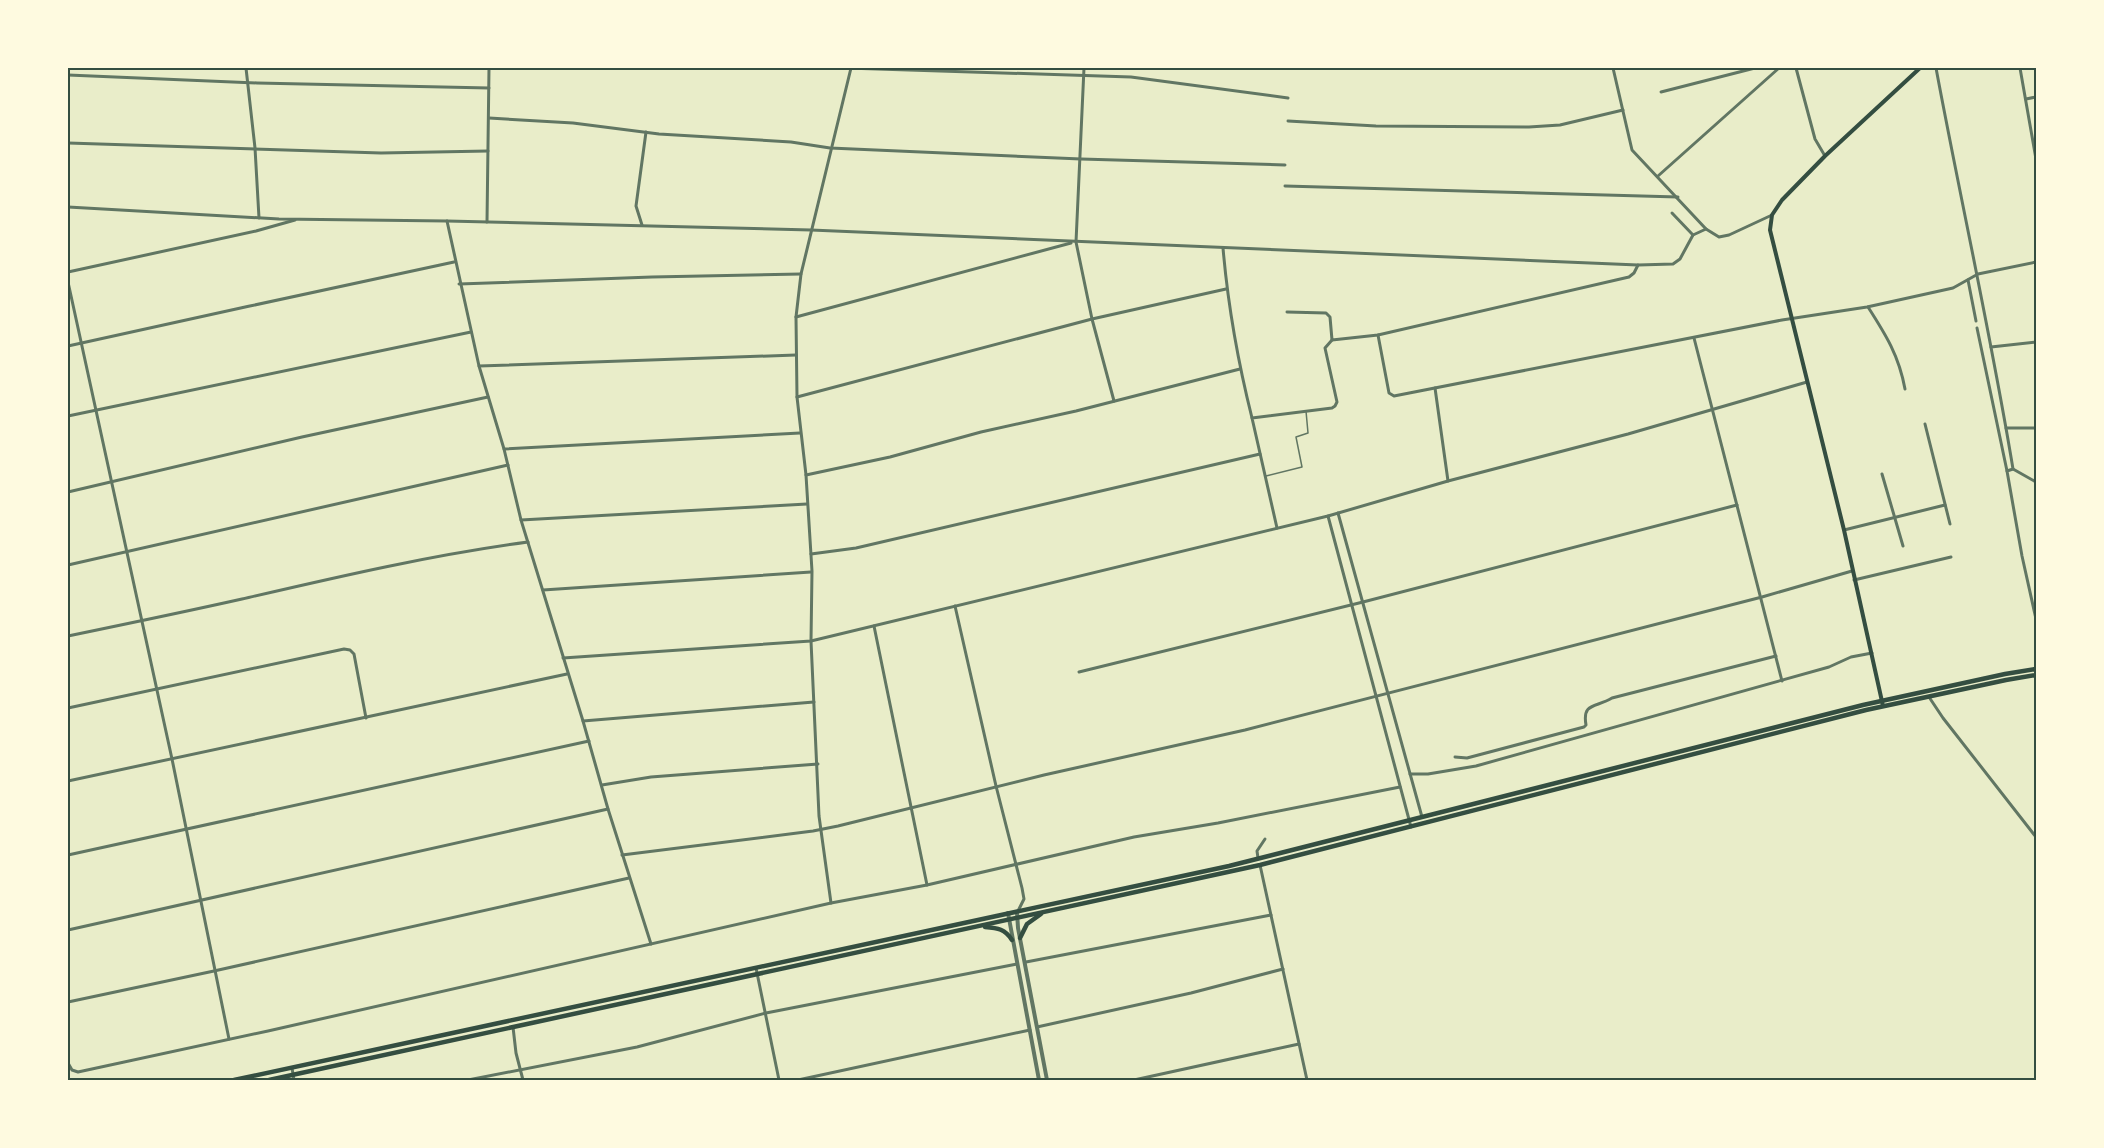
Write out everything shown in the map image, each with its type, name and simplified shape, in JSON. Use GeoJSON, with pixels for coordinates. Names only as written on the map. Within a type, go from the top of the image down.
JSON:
{"type":"FeatureCollection","features":[{"type":"Feature","properties":{"kind":"main road"},"geometry":{"type":"LineString","coordinates":[[1883,703],[1844,530],[1770,230],[1772,214],[1782,200],[1825,156],[1920,68]]}},
{"type":"Feature","properties":{"kind":"main road"},"geometry":{"type":"LineString","coordinates":[[234,1080],[252,1079],[292,1068],[1008,913],[1259,862],[1474,804],[1883,703],[1996,676],[2037,669]]}},
{"type":"Feature","properties":{"kind":"main road"},"geometry":{"type":"LineString","coordinates":[[269,1080],[294,1078],[758,974],[1009,921],[1424,824],[1883,703],[1929,697],[2037,675]]}},
{"type":"Feature","properties":{"kind":"main road"},"geometry":{"type":"LineString","coordinates":[[1474,804],[1476,811]]}},
{"type":"Feature","properties":{"kind":"main road"},"geometry":{"type":"LineString","coordinates":[[1020,938],[1027,924],[1044,912]]}},
{"type":"Feature","properties":{"kind":"main road"},"geometry":{"type":"LineString","coordinates":[[969,922],[971,929]]}},
{"type":"Feature","properties":{"kind":"main road"},"geometry":{"type":"LineString","coordinates":[[980,927],[1002,929],[1012,940]]}},
{"type":"Feature","properties":{"kind":"main road"},"geometry":{"type":"LineString","coordinates":[[709,978],[711,985]]}},
{"type":"Feature","properties":{"kind":"street"},"geometry":{"type":"LineString","coordinates":[[246,68],[255,148],[259,218]]}},
{"type":"Feature","properties":{"kind":"street"},"geometry":{"type":"LineString","coordinates":[[487,222],[489,68]]}},
{"type":"Feature","properties":{"kind":"street"},"geometry":{"type":"LineString","coordinates":[[846,68],[1131,77],[1288,98]]}},
{"type":"Feature","properties":{"kind":"street"},"geometry":{"type":"LineString","coordinates":[[831,903],[820,829],[811,641],[812,572],[806,475],[797,397],[796,317],[801,274],[851,68]]}},
{"type":"Feature","properties":{"kind":"street"},"geometry":{"type":"LineString","coordinates":[[1084,68],[1076,242],[1092,319],[1114,401]]}},
{"type":"Feature","properties":{"kind":"street"},"geometry":{"type":"LineString","coordinates":[[1612,68],[1632,150],[1706,228],[1719,237],[1729,235],[1772,214]]}},
{"type":"Feature","properties":{"kind":"street"},"geometry":{"type":"LineString","coordinates":[[1661,92],[1755,68]]}},
{"type":"Feature","properties":{"kind":"street"},"geometry":{"type":"LineString","coordinates":[[1658,176],[1779,68]]}},
{"type":"Feature","properties":{"kind":"street"},"geometry":{"type":"LineString","coordinates":[[1796,68],[1815,139],[1825,156]]}},
{"type":"Feature","properties":{"kind":"street"},"geometry":{"type":"LineString","coordinates":[[1936,68],[1967,233],[1978,274],[2013,469]]}},
{"type":"Feature","properties":{"kind":"street"},"geometry":{"type":"LineString","coordinates":[[2020,68],[2037,159]]}},
{"type":"Feature","properties":{"kind":"street"},"geometry":{"type":"LineString","coordinates":[[68,75],[247,83],[489,88]]}},
{"type":"Feature","properties":{"kind":"street"},"geometry":{"type":"LineString","coordinates":[[2026,99],[2037,97]]}},
{"type":"Feature","properties":{"kind":"street"},"geometry":{"type":"LineString","coordinates":[[1288,121],[1376,126],[1529,127],[1560,125],[1623,110]]}},
{"type":"Feature","properties":{"kind":"street"},"geometry":{"type":"LineString","coordinates":[[489,118],[791,142],[830,148],[1285,165]]}},
{"type":"Feature","properties":{"kind":"street"},"geometry":{"type":"LineString","coordinates":[[642,225],[636,206],[646,132]]}},
{"type":"Feature","properties":{"kind":"street"},"geometry":{"type":"LineString","coordinates":[[68,143],[381,153],[488,151]]}},
{"type":"Feature","properties":{"kind":"street"},"geometry":{"type":"LineString","coordinates":[[1285,186],[1678,197]]}},
{"type":"Feature","properties":{"kind":"street"},"geometry":{"type":"LineString","coordinates":[[68,207],[259,218],[811,230],[1638,265],[1673,264],[1680,259],[1693,235],[1706,228]]}},
{"type":"Feature","properties":{"kind":"street"},"geometry":{"type":"LineString","coordinates":[[1672,213],[1693,235]]}},
{"type":"Feature","properties":{"kind":"street"},"geometry":{"type":"LineString","coordinates":[[68,272],[256,231],[299,219]]}},
{"type":"Feature","properties":{"kind":"street"},"geometry":{"type":"LineString","coordinates":[[447,221],[454,262],[479,366],[504,449],[521,520],[651,944]]}},
{"type":"Feature","properties":{"kind":"street"},"geometry":{"type":"LineString","coordinates":[[796,317],[1076,242]]}},
{"type":"Feature","properties":{"kind":"street"},"geometry":{"type":"LineString","coordinates":[[1222,248],[1226,289],[1240,369],[1277,528]]}},
{"type":"Feature","properties":{"kind":"street"},"geometry":{"type":"LineString","coordinates":[[68,346],[454,262]]}},
{"type":"Feature","properties":{"kind":"street"},"geometry":{"type":"LineString","coordinates":[[1378,335],[1391,396],[1782,320],[1867,307],[1953,288],[1978,274],[2037,262]]}},
{"type":"Feature","properties":{"kind":"street"},"geometry":{"type":"LineString","coordinates":[[1252,418],[1332,408],[1336,402],[1325,348],[1326,344],[1332,340],[1378,335],[1629,277],[1638,265]]}},
{"type":"Feature","properties":{"kind":"street"},"geometry":{"type":"LineString","coordinates":[[459,284],[801,274]]}},
{"type":"Feature","properties":{"kind":"street"},"geometry":{"type":"LineString","coordinates":[[1968,280],[1976,321]]}},
{"type":"Feature","properties":{"kind":"street"},"geometry":{"type":"LineString","coordinates":[[68,282],[172,759],[229,1039]]}},
{"type":"Feature","properties":{"kind":"street"},"geometry":{"type":"LineString","coordinates":[[797,397],[1092,319],[1226,289]]}},
{"type":"Feature","properties":{"kind":"street"},"geometry":{"type":"LineString","coordinates":[[1867,307],[1895,352],[1905,389]]}},
{"type":"Feature","properties":{"kind":"street"},"geometry":{"type":"LineString","coordinates":[[1287,312],[1326,313],[1330,317],[1332,340]]}},
{"type":"Feature","properties":{"kind":"street"},"geometry":{"type":"LineString","coordinates":[[1977,328],[2022,556],[2037,619]]}},
{"type":"Feature","properties":{"kind":"street"},"geometry":{"type":"LineString","coordinates":[[68,417],[471,332]]}},
{"type":"Feature","properties":{"kind":"street"},"geometry":{"type":"LineString","coordinates":[[1694,338],[1782,681]]}},
{"type":"Feature","properties":{"kind":"street"},"geometry":{"type":"LineString","coordinates":[[1990,348],[2037,342]]}},
{"type":"Feature","properties":{"kind":"street"},"geometry":{"type":"LineString","coordinates":[[479,366],[796,355]]}},
{"type":"Feature","properties":{"kind":"street"},"geometry":{"type":"LineString","coordinates":[[806,475],[890,457],[981,432],[1076,411],[1240,369]]}},
{"type":"Feature","properties":{"kind":"street"},"geometry":{"type":"LineString","coordinates":[[563,658],[811,641],[1328,516],[1807,382]]}},
{"type":"Feature","properties":{"kind":"street"},"geometry":{"type":"LineString","coordinates":[[1435,388],[1449,481]]}},
{"type":"Feature","properties":{"kind":"street"},"geometry":{"type":"LineString","coordinates":[[68,492],[302,437],[488,397]]}},
{"type":"Feature","properties":{"kind":"street"},"geometry":{"type":"LineString","coordinates":[[1925,424],[1950,524]]}},
{"type":"Feature","properties":{"kind":"street"},"geometry":{"type":"LineString","coordinates":[[2006,428],[2037,428]]}},
{"type":"Feature","properties":{"kind":"street"},"geometry":{"type":"LineString","coordinates":[[504,449],[800,433]]}},
{"type":"Feature","properties":{"kind":"street"},"geometry":{"type":"LineString","coordinates":[[811,554],[856,548],[1260,454]]}},
{"type":"Feature","properties":{"kind":"street"},"geometry":{"type":"LineString","coordinates":[[68,565],[508,465]]}},
{"type":"Feature","properties":{"kind":"street"},"geometry":{"type":"LineString","coordinates":[[2007,471],[2013,469],[2037,482]]}},
{"type":"Feature","properties":{"kind":"street"},"geometry":{"type":"LineString","coordinates":[[1882,474],[1903,546]]}},
{"type":"Feature","properties":{"kind":"street"},"geometry":{"type":"LineString","coordinates":[[521,520],[808,504]]}},
{"type":"Feature","properties":{"kind":"street"},"geometry":{"type":"LineString","coordinates":[[1079,672],[1363,602],[1737,505]]}},
{"type":"Feature","properties":{"kind":"street"},"geometry":{"type":"LineString","coordinates":[[1844,530],[1945,506]]}},
{"type":"Feature","properties":{"kind":"street"},"geometry":{"type":"LineString","coordinates":[[1338,513],[1424,824]]}},
{"type":"Feature","properties":{"kind":"street"},"geometry":{"type":"LineString","coordinates":[[1328,516],[1411,827]]}},
{"type":"Feature","properties":{"kind":"street"},"geometry":{"type":"LineString","coordinates":[[68,636],[332,577],[528,542]]}},
{"type":"Feature","properties":{"kind":"street"},"geometry":{"type":"LineString","coordinates":[[1854,580],[1951,558]]}},
{"type":"Feature","properties":{"kind":"street"},"geometry":{"type":"LineString","coordinates":[[622,855],[820,829],[996,786],[1245,730],[1762,597],[1852,571]]}},
{"type":"Feature","properties":{"kind":"street"},"geometry":{"type":"LineString","coordinates":[[543,590],[812,572]]}},
{"type":"Feature","properties":{"kind":"street"},"geometry":{"type":"LineString","coordinates":[[955,605],[1024,899],[1016,918],[1047,1080]]}},
{"type":"Feature","properties":{"kind":"street"},"geometry":{"type":"LineString","coordinates":[[874,626],[927,885]]}},
{"type":"Feature","properties":{"kind":"street"},"geometry":{"type":"LineString","coordinates":[[68,708],[344,649],[354,654],[366,718]]}},
{"type":"Feature","properties":{"kind":"street"},"geometry":{"type":"LineString","coordinates":[[1410,774],[1428,774],[1476,766],[1782,681],[1829,667],[1851,657],[1872,653]]}},
{"type":"Feature","properties":{"kind":"street"},"geometry":{"type":"LineString","coordinates":[[1455,757],[1467,758],[1584,726],[1587,710],[1612,698],[1776,656]]}},
{"type":"Feature","properties":{"kind":"street"},"geometry":{"type":"LineString","coordinates":[[68,781],[567,674]]}},
{"type":"Feature","properties":{"kind":"street"},"geometry":{"type":"LineString","coordinates":[[1929,697],[2037,837]]}},
{"type":"Feature","properties":{"kind":"street"},"geometry":{"type":"LineString","coordinates":[[583,721],[814,702]]}},
{"type":"Feature","properties":{"kind":"street"},"geometry":{"type":"LineString","coordinates":[[68,855],[589,741]]}},
{"type":"Feature","properties":{"kind":"street"},"geometry":{"type":"LineString","coordinates":[[602,785],[661,776],[818,764]]}},
{"type":"Feature","properties":{"kind":"street"},"geometry":{"type":"LineString","coordinates":[[68,1063],[72,1070],[78,1071],[831,903],[927,885],[1143,835],[1208,825],[1400,787]]}},
{"type":"Feature","properties":{"kind":"street"},"geometry":{"type":"LineString","coordinates":[[68,930],[608,809]]}},
{"type":"Feature","properties":{"kind":"street"},"geometry":{"type":"LineString","coordinates":[[1265,839],[1257,851],[1307,1080]]}},
{"type":"Feature","properties":{"kind":"street"},"geometry":{"type":"LineString","coordinates":[[68,1002],[629,878]]}},
{"type":"Feature","properties":{"kind":"street"},"geometry":{"type":"LineString","coordinates":[[1008,913],[1040,1080]]}},
{"type":"Feature","properties":{"kind":"street"},"geometry":{"type":"LineString","coordinates":[[1026,962],[1271,915]]}},
{"type":"Feature","properties":{"kind":"street"},"geometry":{"type":"LineString","coordinates":[[468,1080],[637,1047],[766,1013],[1017,964]]}},
{"type":"Feature","properties":{"kind":"street"},"geometry":{"type":"LineString","coordinates":[[756,968],[779,1080]]}},
{"type":"Feature","properties":{"kind":"street"},"geometry":{"type":"LineString","coordinates":[[1037,1027],[1191,993],[1283,969]]}},
{"type":"Feature","properties":{"kind":"street"},"geometry":{"type":"LineString","coordinates":[[513,1028],[519,1070],[523,1080]]}},
{"type":"Feature","properties":{"kind":"street"},"geometry":{"type":"LineString","coordinates":[[798,1080],[1030,1030]]}},
{"type":"Feature","properties":{"kind":"street"},"geometry":{"type":"LineString","coordinates":[[1134,1080],[1299,1044]]}},
{"type":"Feature","properties":{"kind":"street"},"geometry":{"type":"LineString","coordinates":[[292,1068],[294,1078]]}},
{"type":"Feature","properties":{"kind":"lane"},"geometry":{"type":"LineString","coordinates":[[1265,476],[1302,467],[1296,437],[1308,433],[1306,411]]}}]}
